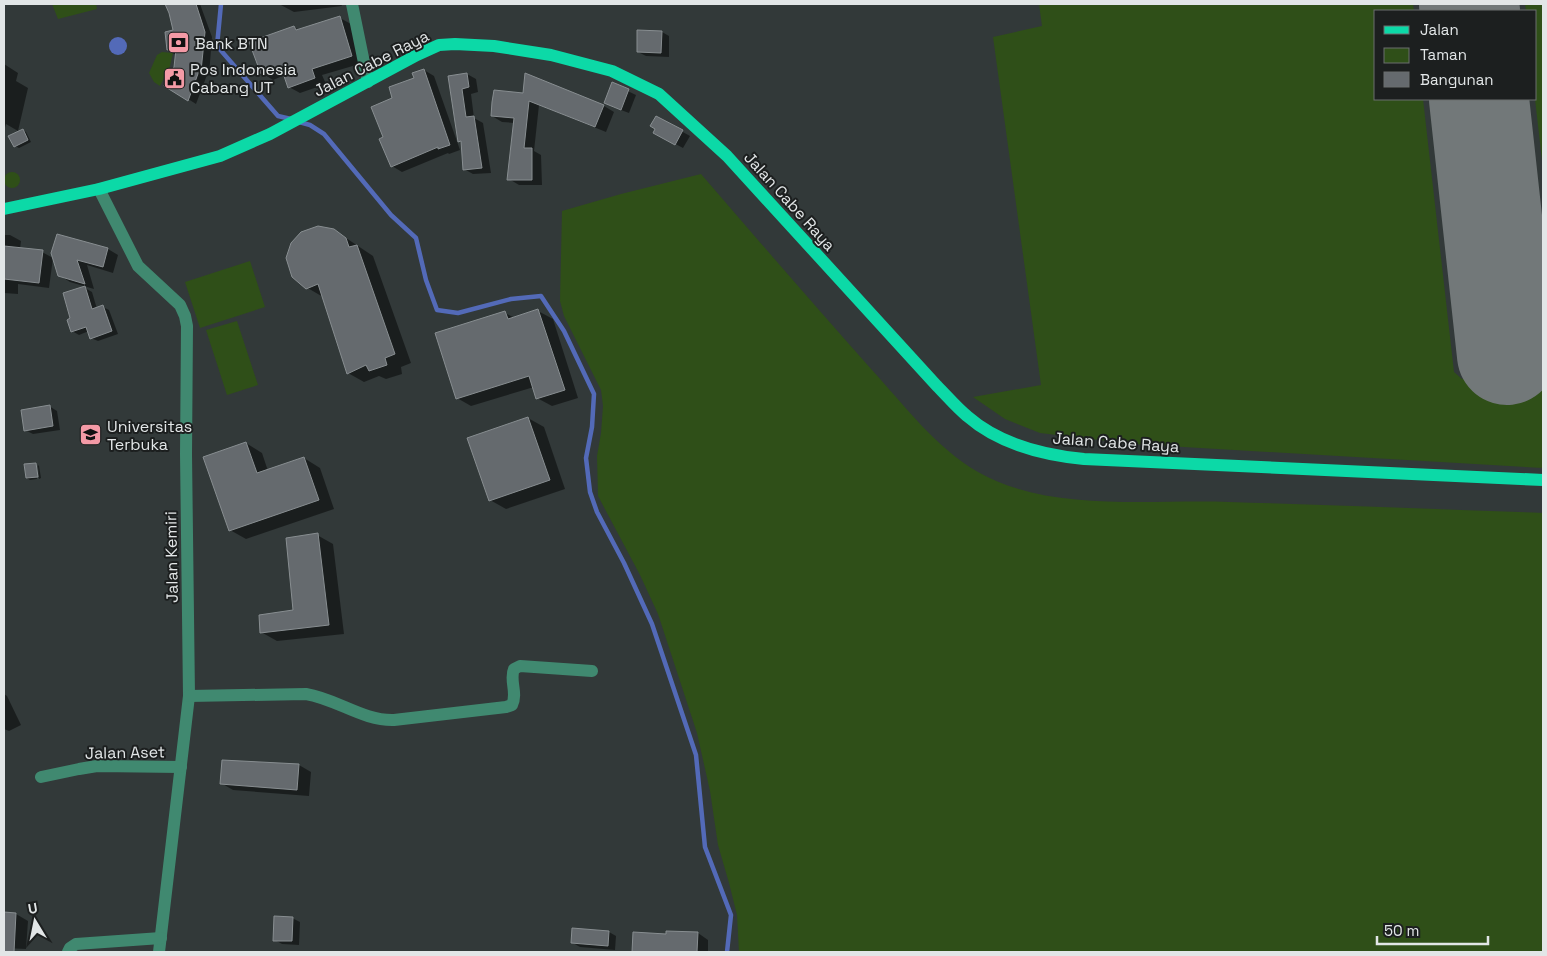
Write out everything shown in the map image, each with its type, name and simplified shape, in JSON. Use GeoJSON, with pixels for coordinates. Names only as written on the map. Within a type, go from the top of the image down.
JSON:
{"type":"FeatureCollection","features":[{"type":"Feature","properties":{"kind":"main road","name":"Jalan Cabe Raya"},"geometry":{"type":"LineString","coordinates":[[4,209],[99,189],[220,156],[270,134],[417,55],[439,46],[455,44],[494,46],[551,55],[612,71],[659,94],[727,156],[937,386],[968,417],[1000,438],[1033,451],[1055,456],[1084,459],[1543,480]]}},
{"type":"Feature","properties":{"kind":"street"},"geometry":{"type":"LineString","coordinates":[[352,4],[368,82]]}},
{"type":"Feature","properties":{"kind":"street","name":"Jalan Kemiri"},"geometry":{"type":"LineString","coordinates":[[99,189],[138,266],[180,305],[187,326],[186,454],[189,696],[159,952]]}},
{"type":"Feature","properties":{"kind":"street"},"geometry":{"type":"LineString","coordinates":[[189,696],[306,694],[320,696],[370,718],[394,720],[512,705],[515,699],[512,673],[514,669],[520,666],[592,671]]}},
{"type":"Feature","properties":{"kind":"street","name":"Jalan Aset"},"geometry":{"type":"LineString","coordinates":[[41,777],[78,768],[97,766],[181,767]]}},
{"type":"Feature","properties":{"kind":"street"},"geometry":{"type":"LineString","coordinates":[[68,952],[76,944],[161,938]]}},
{"type":"Feature","properties":{"kind":"green space"},"geometry":{"type":"Polygon","coordinates":[[[52,4],[96,4],[97,9],[58,19],[52,4]]]}},
{"type":"Feature","properties":{"kind":"green space"},"geometry":{"type":"Polygon","coordinates":[[[1039,4],[1413,4],[1414,10],[1374,10],[1374,100],[1423,100],[1454,372],[1462,379],[1543,372],[1543,468],[1133,444],[1040,433],[1005,419],[973,397],[1041,385],[993,37],[1042,26],[1039,4]]]}},
{"type":"Feature","properties":{"kind":"green space"},"geometry":{"type":"Polygon","coordinates":[[[1525,4],[1543,4],[1543,169],[1535,100],[1537,100],[1537,10],[1526,10],[1525,4]]]}},
{"type":"Feature","properties":{"kind":"green space"},"geometry":{"type":"Polygon","coordinates":[[[162,52],[173,53],[170,66],[160,86],[154,82],[149,73],[157,55],[162,52]]]}},
{"type":"Feature","properties":{"kind":"green space"},"geometry":{"type":"Polygon","coordinates":[[[9,172],[15,172],[20,177],[18,186],[9,188],[4,183],[4,177],[9,172]]]}},
{"type":"Feature","properties":{"kind":"green space"},"geometry":{"type":"Polygon","coordinates":[[[701,174],[921,425],[962,462],[1006,485],[1036,494],[1100,501],[1229,502],[1543,513],[1543,952],[739,952],[737,915],[718,845],[710,791],[697,733],[658,614],[640,575],[598,496],[597,456],[603,406],[601,390],[564,316],[560,301],[562,211],[701,174]]]}},
{"type":"Feature","properties":{"kind":"green space"},"geometry":{"type":"Polygon","coordinates":[[[250,261],[265,307],[200,328],[185,282],[250,261]]]}},
{"type":"Feature","properties":{"kind":"green space"},"geometry":{"type":"Polygon","coordinates":[[[237,321],[258,385],[227,395],[206,330],[237,321]]]}},
{"type":"Feature","properties":{"kind":"water"},"geometry":{"type":"Polygon","coordinates":[[[118,37],[124,40],[127,46],[124,52],[118,55],[112,52],[109,46],[112,40],[118,37]]]}},
{"type":"Feature","properties":{"kind":"building"},"geometry":{"type":"Polygon","coordinates":[[[165,4],[196,4],[205,32],[201,71],[199,71],[188,101],[164,86],[174,67],[176,49],[167,50],[165,32],[173,30],[165,4]]]}},
{"type":"Feature","properties":{"kind":"building"},"geometry":{"type":"Polygon","coordinates":[[[340,16],[352,56],[312,69],[315,78],[288,88],[281,67],[261,74],[249,42],[294,26],[296,30],[340,16]]]}},
{"type":"Feature","properties":{"kind":"building"},"geometry":{"type":"Polygon","coordinates":[[[637,30],[662,31],[661,53],[637,52],[637,30]]]}},
{"type":"Feature","properties":{"kind":"building"},"geometry":{"type":"Polygon","coordinates":[[[424,69],[450,145],[438,149],[438,147],[391,167],[379,139],[383,137],[371,107],[392,98],[389,87],[414,78],[412,73],[424,69]]]}},
{"type":"Feature","properties":{"kind":"building"},"geometry":{"type":"Polygon","coordinates":[[[467,73],[469,87],[462,89],[466,117],[474,116],[482,168],[463,170],[461,141],[458,142],[448,76],[467,73]]]}},
{"type":"Feature","properties":{"kind":"building"},"geometry":{"type":"Polygon","coordinates":[[[525,73],[604,105],[595,127],[529,101],[524,148],[532,148],[532,180],[507,180],[514,118],[491,116],[494,90],[523,93],[525,73]]]}},
{"type":"Feature","properties":{"kind":"building"},"geometry":{"type":"Polygon","coordinates":[[[612,82],[629,89],[621,110],[604,103],[612,82]]]}},
{"type":"Feature","properties":{"kind":"building"},"geometry":{"type":"Polygon","coordinates":[[[656,116],[683,130],[675,145],[653,133],[655,129],[650,126],[656,116]]]}},
{"type":"Feature","properties":{"kind":"building"},"geometry":{"type":"Polygon","coordinates":[[[23,129],[28,140],[14,147],[8,136],[23,129]]]}},
{"type":"Feature","properties":{"kind":"building"},"geometry":{"type":"Polygon","coordinates":[[[318,226],[334,229],[346,238],[349,247],[357,245],[395,354],[385,358],[387,365],[369,371],[366,365],[347,374],[318,284],[306,289],[292,277],[286,258],[291,243],[301,232],[318,226]]]}},
{"type":"Feature","properties":{"kind":"building"},"geometry":{"type":"Polygon","coordinates":[[[57,234],[108,248],[103,267],[77,260],[85,284],[58,276],[51,253],[57,234]]]}},
{"type":"Feature","properties":{"kind":"building"},"geometry":{"type":"Polygon","coordinates":[[[4,246],[43,250],[39,283],[4,279],[4,246]]]}},
{"type":"Feature","properties":{"kind":"building"},"geometry":{"type":"Polygon","coordinates":[[[85,286],[92,309],[103,305],[112,331],[90,339],[86,327],[71,332],[67,320],[70,318],[63,293],[85,286]]]}},
{"type":"Feature","properties":{"kind":"building"},"geometry":{"type":"Polygon","coordinates":[[[538,309],[565,390],[536,399],[529,376],[456,399],[435,333],[505,311],[508,319],[538,309]]]}},
{"type":"Feature","properties":{"kind":"building"},"geometry":{"type":"Polygon","coordinates":[[[50,405],[53,426],[24,431],[21,410],[50,405]]]}},
{"type":"Feature","properties":{"kind":"building"},"geometry":{"type":"Polygon","coordinates":[[[528,417],[550,480],[489,501],[467,438],[528,417]]]}},
{"type":"Feature","properties":{"kind":"building"},"geometry":{"type":"Polygon","coordinates":[[[246,442],[257,473],[304,457],[319,500],[229,531],[203,457],[246,442]]]}},
{"type":"Feature","properties":{"kind":"building"},"geometry":{"type":"Polygon","coordinates":[[[36,463],[38,477],[26,478],[24,464],[36,463]]]}},
{"type":"Feature","properties":{"kind":"building"},"geometry":{"type":"Polygon","coordinates":[[[318,533],[329,625],[260,633],[259,615],[293,610],[286,538],[318,533]]]}},
{"type":"Feature","properties":{"kind":"building"},"geometry":{"type":"Polygon","coordinates":[[[222,760],[299,764],[297,790],[220,784],[222,760]]]}},
{"type":"Feature","properties":{"kind":"building"},"geometry":{"type":"Polygon","coordinates":[[[4,912],[16,913],[14,952],[4,952],[4,912]]]}},
{"type":"Feature","properties":{"kind":"building"},"geometry":{"type":"Polygon","coordinates":[[[274,916],[293,917],[292,941],[273,941],[274,916]]]}},
{"type":"Feature","properties":{"kind":"building"},"geometry":{"type":"Polygon","coordinates":[[[572,928],[609,931],[608,946],[571,943],[572,928]]]}},
{"type":"Feature","properties":{"kind":"building"},"geometry":{"type":"Polygon","coordinates":[[[666,931],[698,932],[697,952],[632,952],[633,932],[666,934],[666,931]]]}},
{"type":"Feature","properties":{"kind":"waterway"},"geometry":{"type":"LineString","coordinates":[[221,4],[217,46],[278,116],[291,119]]}},
{"type":"Feature","properties":{"kind":"waterway"},"geometry":{"type":"LineString","coordinates":[[299,122],[310,125],[324,134],[391,215],[416,238],[426,280],[437,310],[458,313],[511,299],[541,296],[564,331],[594,394],[592,427],[586,458],[590,492],[597,512],[624,563],[652,624],[696,755],[705,847],[731,915],[727,952]]}},
{"type":"Feature","properties":{"kind":"runway"},"geometry":{"type":"LineString","coordinates":[[1469,4],[1470,10]]}},
{"type":"Feature","properties":{"kind":"runway"},"geometry":{"type":"LineString","coordinates":[[1479,100],[1507,355]]}},
{"type":"Feature","properties":{"kind":"place","name":"Bank BTN"},"geometry":{"type":"Point","coordinates":[179,43]}},
{"type":"Feature","properties":{"kind":"place","name":"Pos Indonesia Cabang UT"},"geometry":{"type":"Point","coordinates":[174,78]}},
{"type":"Feature","properties":{"kind":"place","name":"Universitas Terbuka"},"geometry":{"type":"Point","coordinates":[91,435]}}]}
